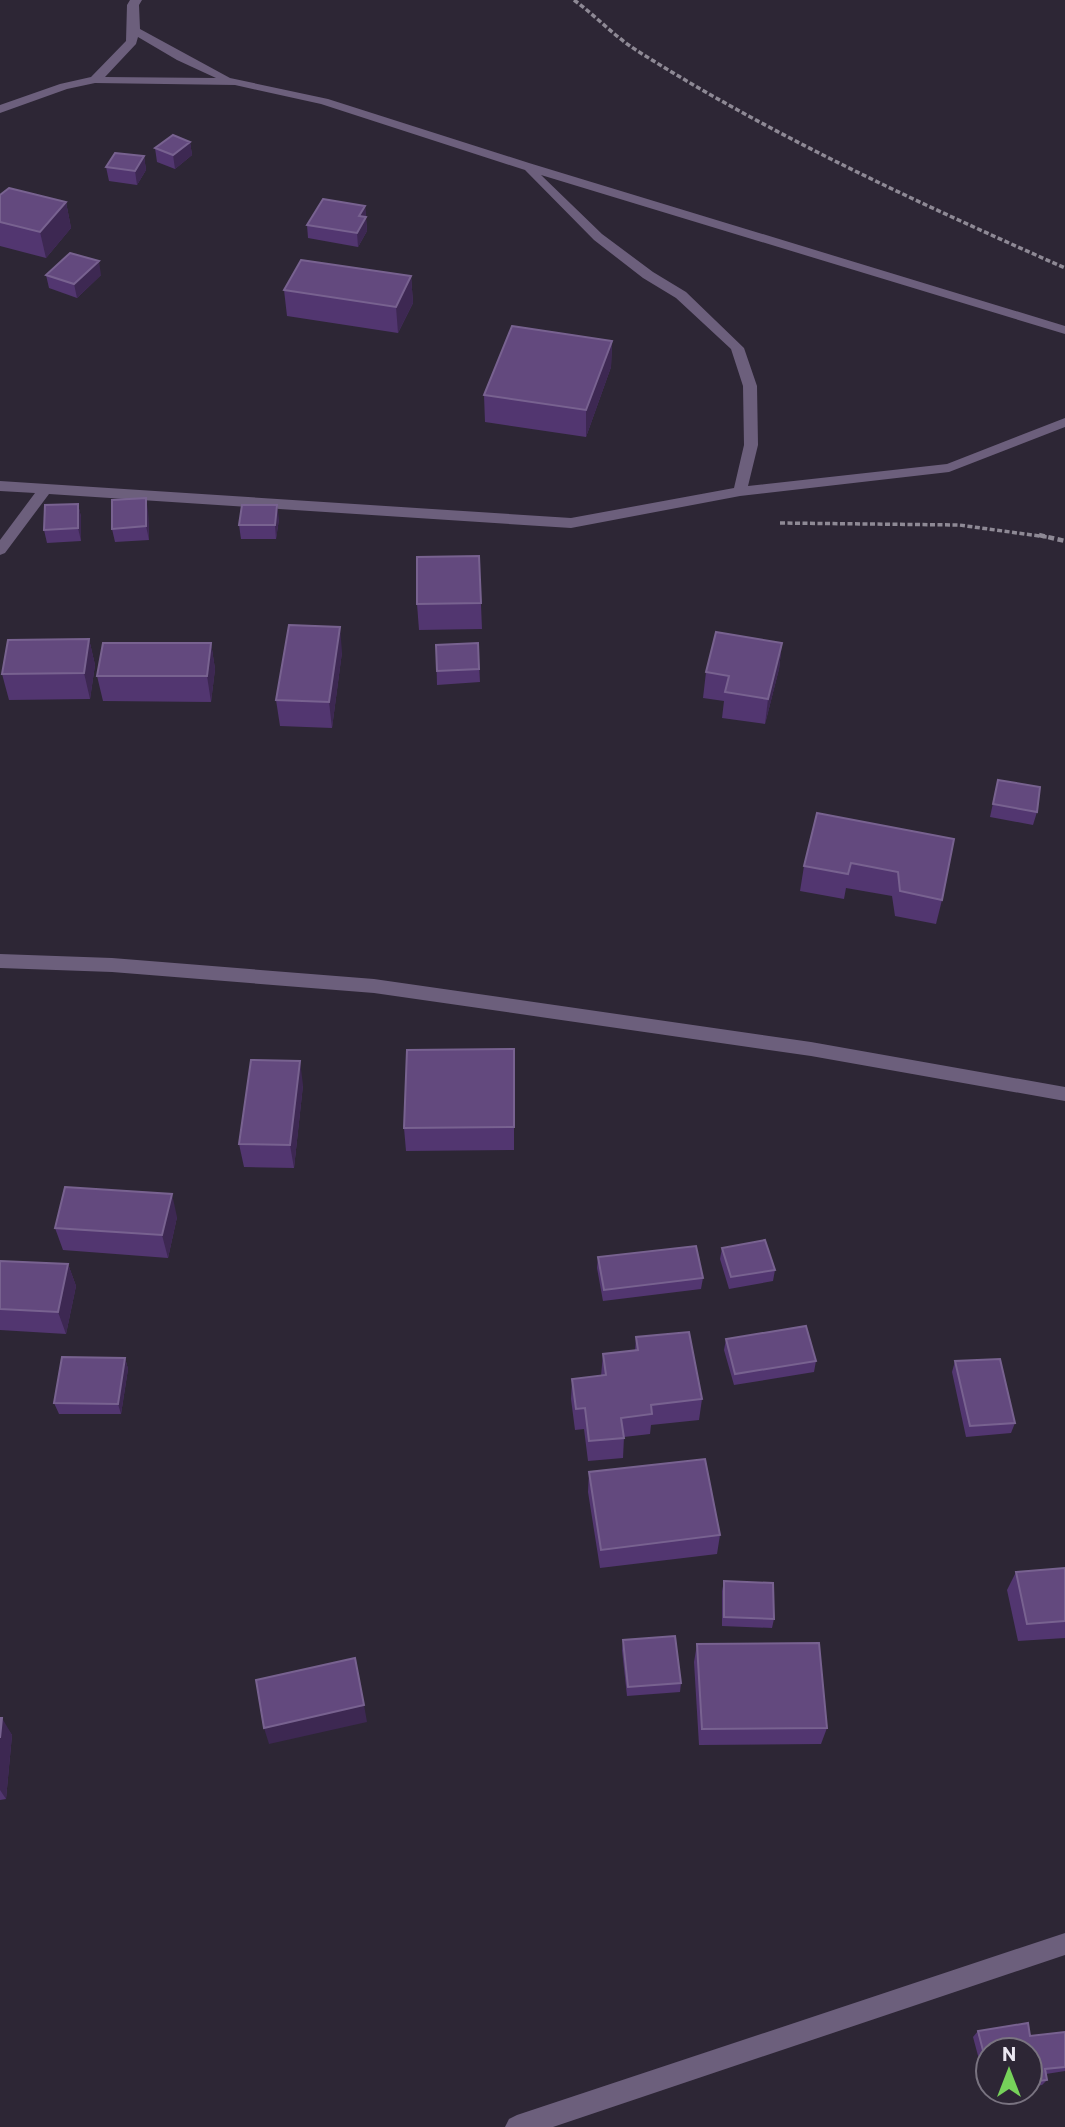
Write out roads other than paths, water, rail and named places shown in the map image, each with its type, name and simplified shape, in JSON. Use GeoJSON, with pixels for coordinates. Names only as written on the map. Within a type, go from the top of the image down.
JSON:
{"type":"FeatureCollection","features":[{"type":"Feature","properties":{"kind":"street"},"geometry":{"type":"LineString","coordinates":[[95,80],[132,42],[133,5],[136,0]]}},
{"type":"Feature","properties":{"kind":"street"},"geometry":{"type":"LineString","coordinates":[[134,30],[181,58],[235,82]]}},
{"type":"Feature","properties":{"kind":"street"},"geometry":{"type":"LineString","coordinates":[[2,112],[64,86],[95,80],[235,82],[324,101],[525,166],[1065,330]]}},
{"type":"Feature","properties":{"kind":"street"},"geometry":{"type":"LineString","coordinates":[[525,166],[598,237],[648,275],[681,295],[737,348],[750,386],[751,445],[740,491]]}},
{"type":"Feature","properties":{"kind":"street"},"geometry":{"type":"LineString","coordinates":[[0,486],[571,523],[740,491],[949,468],[1065,422]]}},
{"type":"Feature","properties":{"kind":"street"},"geometry":{"type":"LineString","coordinates":[[0,550],[44,490]]}},
{"type":"Feature","properties":{"kind":"street"},"geometry":{"type":"LineString","coordinates":[[0,961],[112,965],[374,986],[811,1049],[1065,1094]]}},
{"type":"Feature","properties":{"kind":"street"},"geometry":{"type":"LineString","coordinates":[[517,2127],[1065,1944]]}}]}
